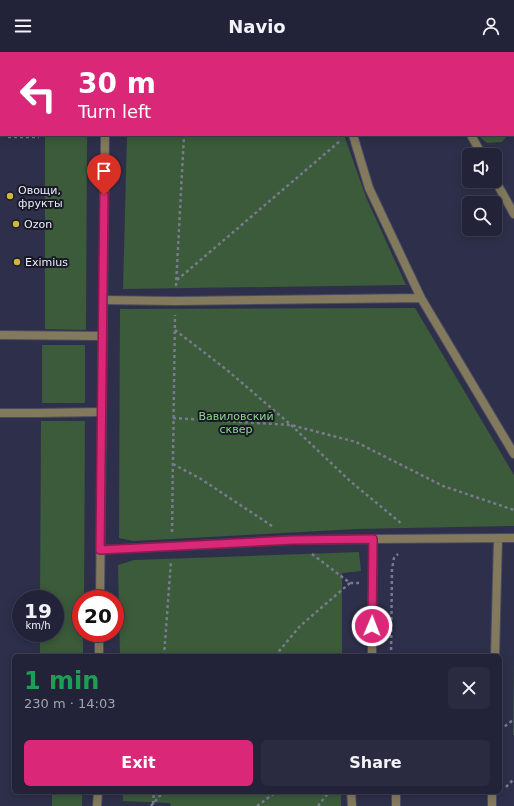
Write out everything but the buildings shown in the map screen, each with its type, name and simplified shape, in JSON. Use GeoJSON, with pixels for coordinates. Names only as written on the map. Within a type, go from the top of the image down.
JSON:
{"type":"FeatureCollection","features":[{"type":"Feature","properties":{"kind":"street"},"geometry":{"type":"LineString","coordinates":[[100,590],[105,136]]}},
{"type":"Feature","properties":{"kind":"street"},"geometry":{"type":"LineString","coordinates":[[353,136],[369,188],[421,298],[514,454]]}},
{"type":"Feature","properties":{"kind":"street"},"geometry":{"type":"LineString","coordinates":[[472,136],[478,148]]}},
{"type":"Feature","properties":{"kind":"street"},"geometry":{"type":"LineString","coordinates":[[499,188],[514,214]]}},
{"type":"Feature","properties":{"kind":"street"},"geometry":{"type":"LineString","coordinates":[[103,300],[175,301],[421,298]]}},
{"type":"Feature","properties":{"kind":"street"},"geometry":{"type":"LineString","coordinates":[[0,335],[103,336]]}},
{"type":"Feature","properties":{"kind":"street"},"geometry":{"type":"LineString","coordinates":[[0,412],[102,412]]}},
{"type":"Feature","properties":{"kind":"street"},"geometry":{"type":"LineString","coordinates":[[495,654],[498,538]]}},
{"type":"Feature","properties":{"kind":"street"},"geometry":{"type":"LineString","coordinates":[[100,550],[293,540],[514,538]]}},
{"type":"Feature","properties":{"kind":"street"},"geometry":{"type":"LineString","coordinates":[[372,654],[373,539]]}},
{"type":"Feature","properties":{"kind":"street"},"geometry":{"type":"LineString","coordinates":[[99,642],[99,654]]}},
{"type":"Feature","properties":{"kind":"street"},"geometry":{"type":"LineString","coordinates":[[97,806],[98,794]]}},
{"type":"Feature","properties":{"kind":"street"},"geometry":{"type":"LineString","coordinates":[[351,794],[352,806]]}},
{"type":"Feature","properties":{"kind":"street"},"geometry":{"type":"LineString","coordinates":[[396,794],[396,806]]}},
{"type":"Feature","properties":{"kind":"street"},"geometry":{"type":"LineString","coordinates":[[492,794],[492,806]]}},
{"type":"Feature","properties":{"kind":"path"},"geometry":{"type":"LineString","coordinates":[[164,654],[172,546],[175,301],[184,136]]}},
{"type":"Feature","properties":{"kind":"path"},"geometry":{"type":"LineString","coordinates":[[8,137],[39,137]]}},
{"type":"Feature","properties":{"kind":"path"},"geometry":{"type":"LineString","coordinates":[[176,281],[341,140]]}},
{"type":"Feature","properties":{"kind":"path"},"geometry":{"type":"LineString","coordinates":[[175,329],[227,370],[291,425],[350,481],[417,538]]}},
{"type":"Feature","properties":{"kind":"path"},"geometry":{"type":"LineString","coordinates":[[173,418],[291,425],[356,442],[443,486],[514,510]]}},
{"type":"Feature","properties":{"kind":"path"},"geometry":{"type":"LineString","coordinates":[[391,654],[392,570],[394,558],[400,552]]}},
{"type":"Feature","properties":{"kind":"path"},"geometry":{"type":"LineString","coordinates":[[277,654],[300,626],[350,583]]}},
{"type":"Feature","properties":{"kind":"path"},"geometry":{"type":"LineString","coordinates":[[502,728],[513,720]]}},
{"type":"Feature","properties":{"kind":"path"},"geometry":{"type":"LineString","coordinates":[[152,805],[154,794]]}},
{"type":"Feature","properties":{"kind":"path"},"geometry":{"type":"LineString","coordinates":[[152,805],[161,794]]}},
{"type":"Feature","properties":{"kind":"path"},"geometry":{"type":"LineString","coordinates":[[257,806],[273,794]]}},
{"type":"Feature","properties":{"kind":"path"},"geometry":{"type":"LineString","coordinates":[[318,806],[327,794]]}},
{"type":"Feature","properties":{"kind":"green space"},"geometry":{"type":"Polygon","coordinates":[[[45,136],[87,136],[86,330],[45,329],[45,136]]]}},
{"type":"Feature","properties":{"kind":"green space"},"geometry":{"type":"Polygon","coordinates":[[[127,136],[344,136],[366,197],[406,285],[123,289],[127,136]]]}},
{"type":"Feature","properties":{"kind":"green space"},"geometry":{"type":"Polygon","coordinates":[[[480,136],[507,136],[502,142],[487,143],[480,136]]]}},
{"type":"Feature","properties":{"kind":"green space","name":"Вавиловский сквер"},"geometry":{"type":"Polygon","coordinates":[[[415,308],[514,475],[514,526],[357,529],[133,541],[119,538],[120,309],[415,308]]]}},
{"type":"Feature","properties":{"kind":"green space"},"geometry":{"type":"Polygon","coordinates":[[[42,345],[85,345],[85,403],[42,403],[42,345]]]}},
{"type":"Feature","properties":{"kind":"green space"},"geometry":{"type":"Polygon","coordinates":[[[41,421],[85,421],[84,590],[72,590],[72,642],[83,642],[83,654],[40,654],[40,642],[64,642],[64,590],[40,590],[41,421]]]}},
{"type":"Feature","properties":{"kind":"green space"},"geometry":{"type":"Polygon","coordinates":[[[359,552],[361,571],[342,573],[342,654],[120,654],[120,642],[124,642],[124,590],[119,590],[118,565],[134,560],[359,552]]]}},
{"type":"Feature","properties":{"kind":"green space"},"geometry":{"type":"Polygon","coordinates":[[[514,657],[514,735],[513,735],[514,657]]]}},
{"type":"Feature","properties":{"kind":"green space"},"geometry":{"type":"Polygon","coordinates":[[[52,794],[82,794],[82,806],[52,806],[52,794]]]}},
{"type":"Feature","properties":{"kind":"green space"},"geometry":{"type":"Polygon","coordinates":[[[123,794],[341,794],[341,806],[171,806],[170,803],[123,801],[123,794]]]}},
{"type":"Feature","properties":{"kind":"place","name":"Овощи, фрукты"},"geometry":{"type":"Point","coordinates":[10,196]}},
{"type":"Feature","properties":{"kind":"place","name":"Ozon"},"geometry":{"type":"Point","coordinates":[16,224]}},
{"type":"Feature","properties":{"kind":"place","name":"Eximius"},"geometry":{"type":"Point","coordinates":[17,262]}},
{"type":"Feature","properties":{"kind":"route"},"geometry":{"type":"LineString","coordinates":[[104,195],[100,550],[293,540],[373,539],[372,626]]}}]}
